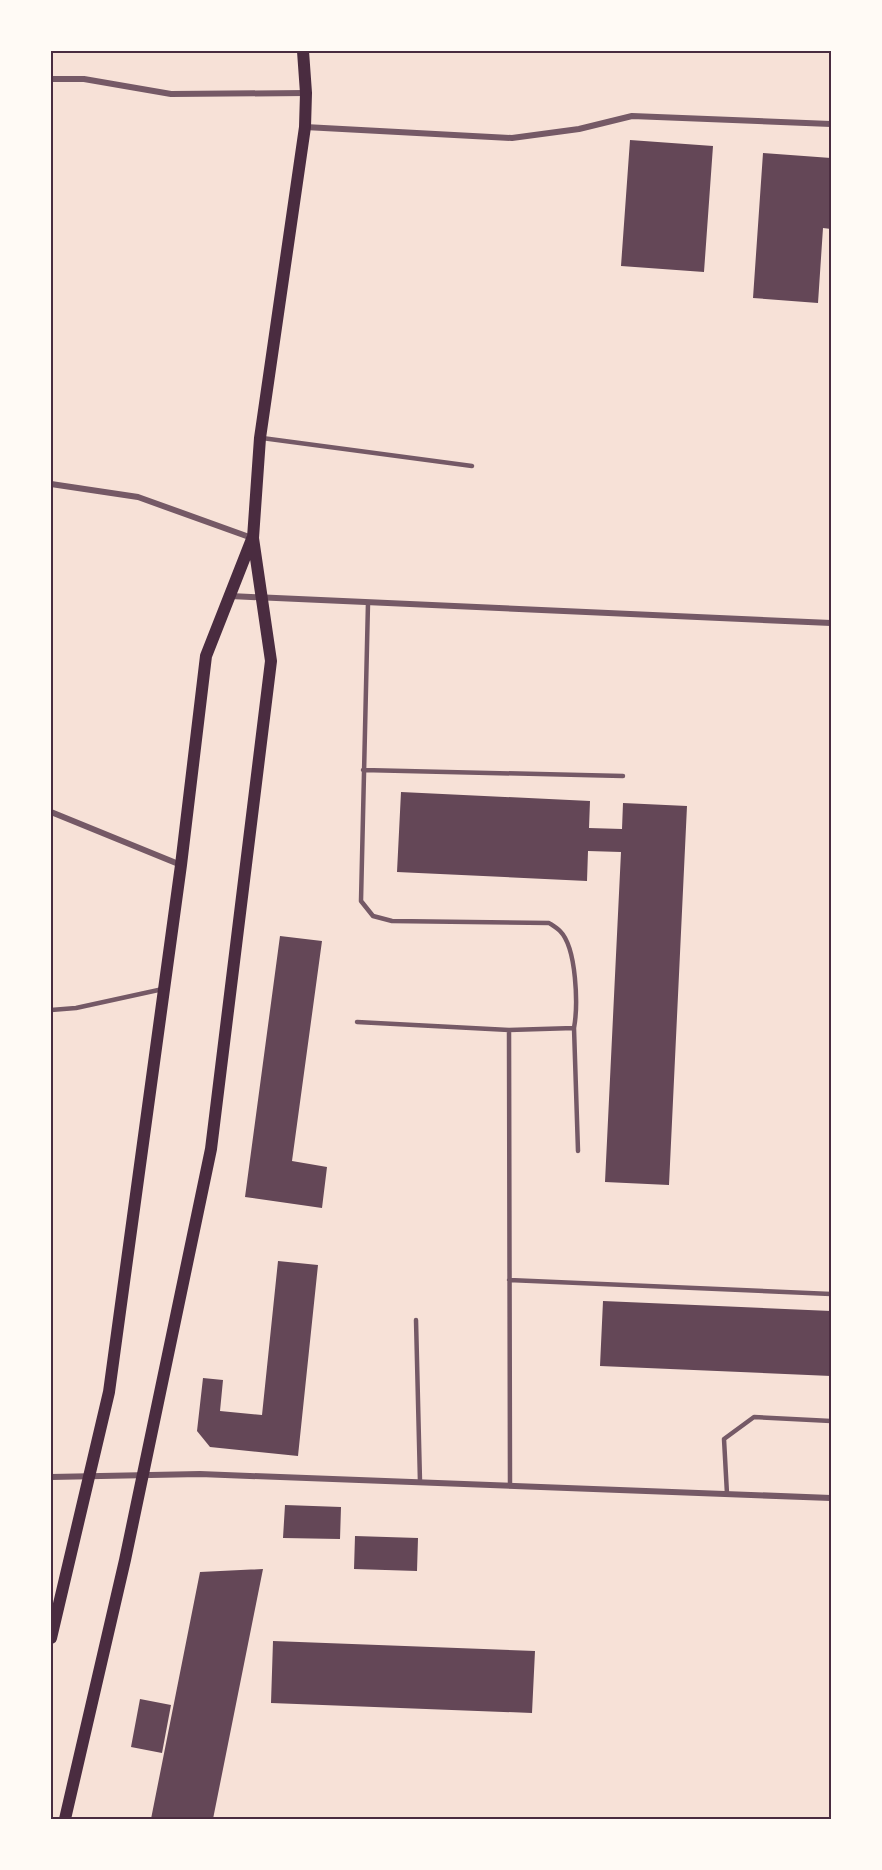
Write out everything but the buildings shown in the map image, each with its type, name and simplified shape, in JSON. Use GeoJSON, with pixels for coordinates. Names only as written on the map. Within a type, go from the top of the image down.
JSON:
{"type":"FeatureCollection","features":[{"type":"Feature","properties":{"kind":"main road"},"geometry":{"type":"LineString","coordinates":[[64,1819],[125,1560],[211,1149],[271,661],[253,538],[260,438],[305,127],[306,93],[303,51]]}},
{"type":"Feature","properties":{"kind":"main road"},"geometry":{"type":"LineString","coordinates":[[51,1638],[109,1392],[206,656],[253,538]]}},
{"type":"Feature","properties":{"kind":"street"},"geometry":{"type":"LineString","coordinates":[[51,79],[84,80],[171,94],[306,93]]}},
{"type":"Feature","properties":{"kind":"street"},"geometry":{"type":"LineString","coordinates":[[305,127],[512,138],[579,129],[632,116],[831,124]]}},
{"type":"Feature","properties":{"kind":"street"},"geometry":{"type":"LineString","coordinates":[[51,484],[138,497],[253,538]]}},
{"type":"Feature","properties":{"kind":"street"},"geometry":{"type":"LineString","coordinates":[[230,596],[831,623]]}},
{"type":"Feature","properties":{"kind":"street"},"geometry":{"type":"LineString","coordinates":[[51,812],[180,866]]}},
{"type":"Feature","properties":{"kind":"street"},"geometry":{"type":"LineString","coordinates":[[51,1477],[200,1474],[831,1498]]}},
{"type":"Feature","properties":{"kind":"lane"},"geometry":{"type":"LineString","coordinates":[[260,438],[472,465]]}},
{"type":"Feature","properties":{"kind":"lane"},"geometry":{"type":"LineString","coordinates":[[368,603],[361,901],[373,916],[392,921],[549,922],[561,931],[568,945],[577,1011],[574,1028],[578,1151]]}},
{"type":"Feature","properties":{"kind":"lane"},"geometry":{"type":"LineString","coordinates":[[363,770],[623,776]]}},
{"type":"Feature","properties":{"kind":"lane"},"geometry":{"type":"LineString","coordinates":[[51,1010],[76,1008],[163,989]]}},
{"type":"Feature","properties":{"kind":"lane"},"geometry":{"type":"LineString","coordinates":[[357,1022],[509,1030],[574,1028]]}},
{"type":"Feature","properties":{"kind":"lane"},"geometry":{"type":"LineString","coordinates":[[509,1030],[510,1486]]}},
{"type":"Feature","properties":{"kind":"lane"},"geometry":{"type":"LineString","coordinates":[[509,1280],[831,1294]]}},
{"type":"Feature","properties":{"kind":"lane"},"geometry":{"type":"LineString","coordinates":[[416,1320],[420,1482]]}},
{"type":"Feature","properties":{"kind":"lane"},"geometry":{"type":"LineString","coordinates":[[726,1494],[724,1439],[754,1417],[831,1421]]}}]}
